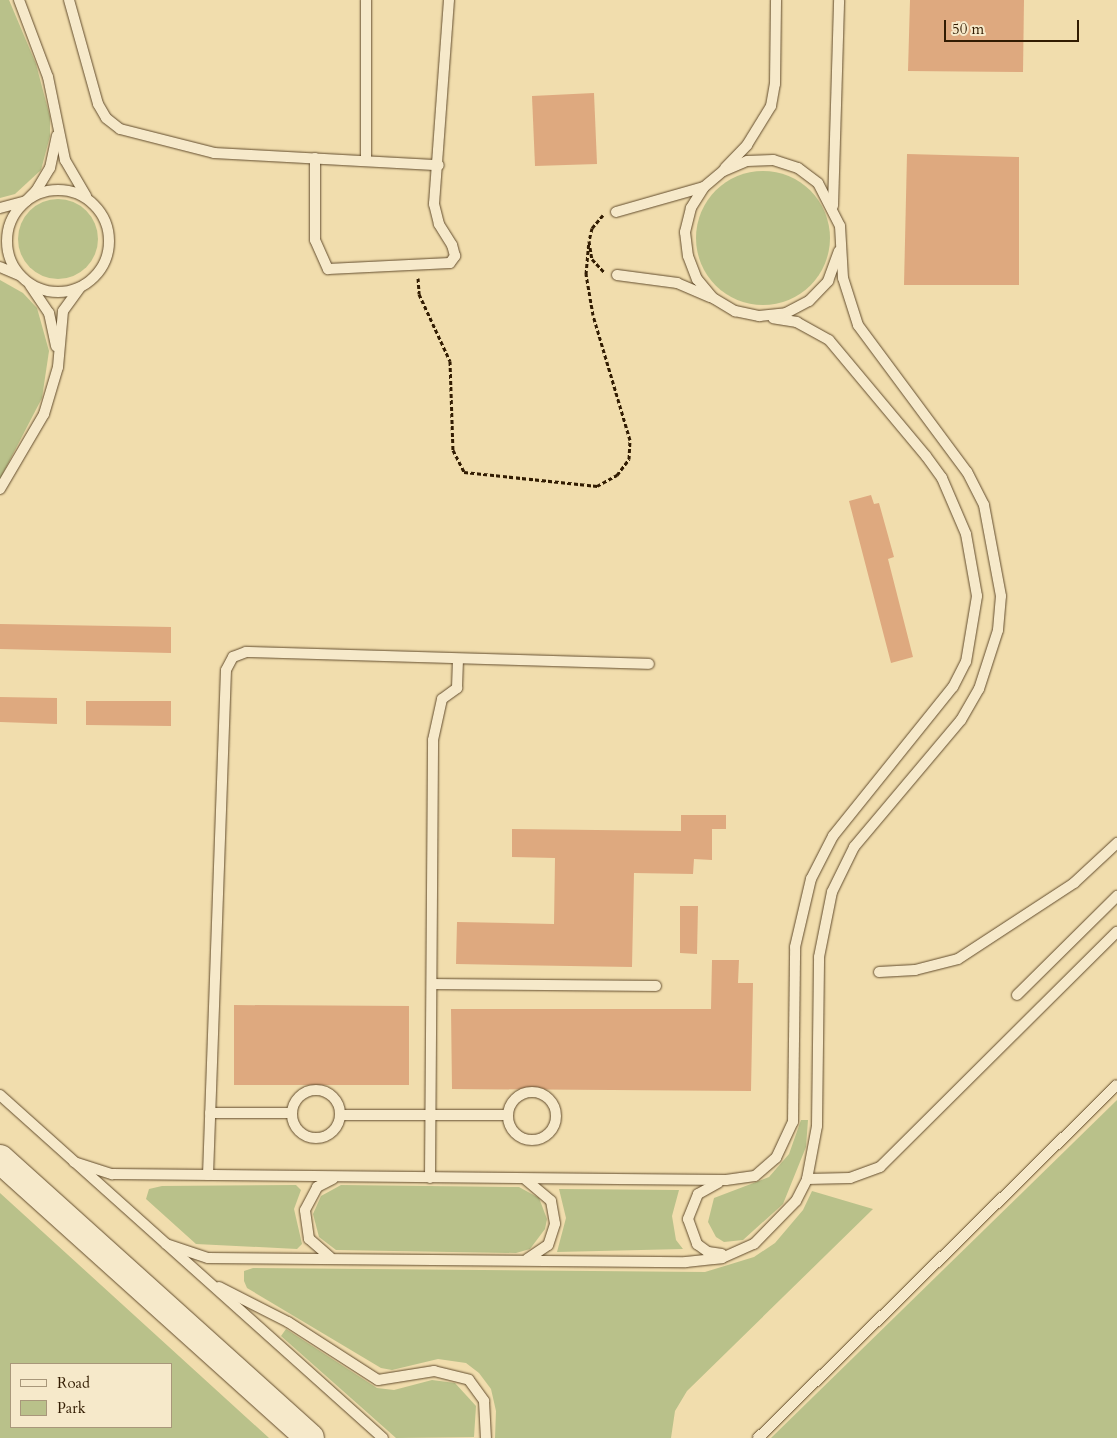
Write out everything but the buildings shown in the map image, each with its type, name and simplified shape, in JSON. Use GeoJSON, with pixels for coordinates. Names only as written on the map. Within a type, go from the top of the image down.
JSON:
{"type":"FeatureCollection","features":[{"type":"Feature","properties":{"kind":"main road"},"geometry":{"type":"LineString","coordinates":[[0,1159],[310,1438]]}},
{"type":"Feature","properties":{"kind":"lane"},"geometry":{"type":"LineString","coordinates":[[0,489],[44,414],[58,367],[63,311],[80,288],[94,278],[109,249],[108,232],[93,203],[72,174],[58,125],[48,77],[19,0]]}},
{"type":"Feature","properties":{"kind":"lane"},"geometry":{"type":"LineString","coordinates":[[69,0],[98,104],[112,124],[203,152],[439,165]]}},
{"type":"Feature","properties":{"kind":"lane"},"geometry":{"type":"LineString","coordinates":[[366,0],[366,160]]}},
{"type":"Feature","properties":{"kind":"lane"},"geometry":{"type":"LineString","coordinates":[[315,158],[314,229],[322,262],[336,271],[418,267],[450,262],[455,256],[435,212],[449,0]]}},
{"type":"Feature","properties":{"kind":"lane"},"geometry":{"type":"LineString","coordinates":[[713,298],[697,279],[688,256],[685,232],[691,208],[704,187],[723,171],[747,145],[771,106],[775,84],[776,0]]}},
{"type":"Feature","properties":{"kind":"lane"},"geometry":{"type":"LineString","coordinates":[[833,207],[839,0]]}},
{"type":"Feature","properties":{"kind":"lane"},"geometry":{"type":"LineString","coordinates":[[58,125],[50,168],[26,200],[8,230],[13,265],[49,313],[58,367]]}},
{"type":"Feature","properties":{"kind":"lane"},"geometry":{"type":"LineString","coordinates":[[166,1244],[208,1258],[686,1262],[738,1253],[782,1219],[807,1179],[818,1126],[819,957],[832,892],[859,840],[961,720],[979,689],[996,638],[1001,596],[984,505],[967,472],[858,326],[839,251],[840,226],[833,207],[818,183],[798,168],[764,161],[723,171]]}},
{"type":"Feature","properties":{"kind":"lane"},"geometry":{"type":"LineString","coordinates":[[616,212],[704,187]]}},
{"type":"Feature","properties":{"kind":"lane"},"geometry":{"type":"LineString","coordinates":[[0,208],[26,200],[39,193],[67,190],[93,203]]}},
{"type":"Feature","properties":{"kind":"lane"},"geometry":{"type":"LineString","coordinates":[[759,316],[786,313],[809,301],[828,281],[839,251]]}},
{"type":"Feature","properties":{"kind":"lane"},"geometry":{"type":"LineString","coordinates":[[0,267],[50,292],[80,288]]}},
{"type":"Feature","properties":{"kind":"lane"},"geometry":{"type":"LineString","coordinates":[[74,1162],[112,1174],[726,1180],[755,1176],[766,1168],[782,1149],[793,1122],[796,947],[818,860],[954,687],[966,662],[977,596],[966,534],[942,478],[926,456],[829,340],[797,322],[735,311],[713,298],[677,283],[617,275]]}},
{"type":"Feature","properties":{"kind":"lane"},"geometry":{"type":"LineString","coordinates":[[208,1175],[228,662],[246,652],[458,661],[650,664]]}},
{"type":"Feature","properties":{"kind":"lane"},"geometry":{"type":"LineString","coordinates":[[430,1178],[433,984],[433,740],[442,699],[457,688],[458,661]]}},
{"type":"Feature","properties":{"kind":"lane"},"geometry":{"type":"LineString","coordinates":[[879,972],[922,969],[958,958],[1074,882],[1117,843]]}},
{"type":"Feature","properties":{"kind":"lane"},"geometry":{"type":"LineString","coordinates":[[1018,994],[1117,896]]}},
{"type":"Feature","properties":{"kind":"lane"},"geometry":{"type":"LineString","coordinates":[[807,1179],[850,1178],[880,1167],[1117,932]]}},
{"type":"Feature","properties":{"kind":"lane"},"geometry":{"type":"LineString","coordinates":[[433,984],[656,986]]}},
{"type":"Feature","properties":{"kind":"lane"},"geometry":{"type":"LineString","coordinates":[[758,1438],[1117,1085]]}},
{"type":"Feature","properties":{"kind":"lane"},"geometry":{"type":"LineString","coordinates":[[317,1090],[337,1101],[341,1115],[329,1135],[314,1138],[300,1132],[292,1113],[301,1095],[317,1090]]}},
{"type":"Feature","properties":{"kind":"lane"},"geometry":{"type":"LineString","coordinates":[[532,1092],[552,1103],[556,1118],[551,1132],[530,1141],[515,1134],[508,1115],[517,1097],[532,1092]]}},
{"type":"Feature","properties":{"kind":"lane"},"geometry":{"type":"LineString","coordinates":[[0,1095],[384,1438]]}},
{"type":"Feature","properties":{"kind":"lane"},"geometry":{"type":"LineString","coordinates":[[210,1113],[292,1113]]}},
{"type":"Feature","properties":{"kind":"lane"},"geometry":{"type":"LineString","coordinates":[[341,1115],[508,1115]]}},
{"type":"Feature","properties":{"kind":"lane"},"geometry":{"type":"LineString","coordinates":[[336,1258],[323,1254],[309,1239],[305,1210],[317,1187],[340,1177]]}},
{"type":"Feature","properties":{"kind":"lane"},"geometry":{"type":"LineString","coordinates":[[521,1260],[541,1252],[555,1224],[551,1201],[524,1178]]}},
{"type":"Feature","properties":{"kind":"lane"},"geometry":{"type":"LineString","coordinates":[[726,1180],[698,1194],[688,1219],[697,1244],[708,1252],[738,1253]]}},
{"type":"Feature","properties":{"kind":"lane"},"geometry":{"type":"LineString","coordinates":[[207,1281],[288,1322],[378,1380],[434,1371],[469,1380],[484,1401],[485,1436]]}},
{"type":"Feature","properties":{"kind":"path"},"geometry":{"type":"LineString","coordinates":[[418,267],[419,294],[450,361],[453,450],[464,472],[597,486],[617,475],[629,459],[630,440],[592,315],[586,274],[589,241],[602,216],[616,212]]}},
{"type":"Feature","properties":{"kind":"path"},"geometry":{"type":"LineString","coordinates":[[589,241],[592,259],[605,272],[617,275]]}},
{"type":"Feature","properties":{"kind":"green space"},"geometry":{"type":"Polygon","coordinates":[[[0,0],[9,0],[36,64],[50,117],[50,136],[41,170],[15,194],[0,198],[0,0]]]}},
{"type":"Feature","properties":{"kind":"green space"},"geometry":{"type":"Polygon","coordinates":[[[763,171],[789,176],[811,190],[825,212],[830,238],[825,264],[811,286],[789,300],[763,305],[737,300],[715,286],[701,264],[696,238],[701,212],[715,190],[737,176],[763,171]]]}},
{"type":"Feature","properties":{"kind":"green space"},"geometry":{"type":"Polygon","coordinates":[[[50,199],[66,199],[87,210],[98,231],[98,247],[87,268],[66,279],[50,279],[36,273],[24,261],[18,247],[18,231],[24,217],[36,205],[50,199]]]}},
{"type":"Feature","properties":{"kind":"green space"},"geometry":{"type":"Polygon","coordinates":[[[0,280],[23,293],[37,308],[49,351],[42,398],[0,479],[0,280]]]}},
{"type":"Feature","properties":{"kind":"green space"},"geometry":{"type":"Polygon","coordinates":[[[1117,1100],[1117,1438],[771,1438],[1117,1100]]]}},
{"type":"Feature","properties":{"kind":"green space"},"geometry":{"type":"Polygon","coordinates":[[[801,1120],[808,1120],[806,1147],[783,1204],[743,1240],[724,1242],[716,1237],[708,1222],[714,1198],[769,1177],[789,1154],[801,1120]]]}},
{"type":"Feature","properties":{"kind":"green space"},"geometry":{"type":"Polygon","coordinates":[[[296,1185],[301,1190],[294,1209],[302,1244],[297,1249],[196,1244],[146,1199],[149,1189],[162,1186],[296,1185]]]}},
{"type":"Feature","properties":{"kind":"green space"},"geometry":{"type":"Polygon","coordinates":[[[341,1185],[519,1187],[539,1198],[547,1219],[545,1229],[530,1249],[516,1253],[336,1250],[319,1237],[313,1214],[321,1196],[341,1185]]]}},
{"type":"Feature","properties":{"kind":"green space"},"geometry":{"type":"Polygon","coordinates":[[[559,1189],[679,1190],[672,1216],[676,1240],[683,1249],[557,1252],[566,1218],[559,1189]]]}},
{"type":"Feature","properties":{"kind":"green space"},"geometry":{"type":"Polygon","coordinates":[[[812,1191],[873,1209],[687,1391],[675,1411],[671,1438],[495,1438],[496,1411],[491,1389],[479,1373],[466,1363],[438,1359],[392,1370],[381,1368],[247,1288],[244,1281],[244,1271],[253,1268],[705,1272],[754,1257],[775,1243],[803,1210],[812,1191]]]}},
{"type":"Feature","properties":{"kind":"green space"},"geometry":{"type":"Polygon","coordinates":[[[0,1193],[269,1438],[0,1438],[0,1193]]]}},
{"type":"Feature","properties":{"kind":"green space"},"geometry":{"type":"Polygon","coordinates":[[[286,1329],[377,1388],[394,1390],[432,1380],[455,1383],[476,1406],[474,1437],[396,1438],[281,1336],[286,1329]]]}}]}
